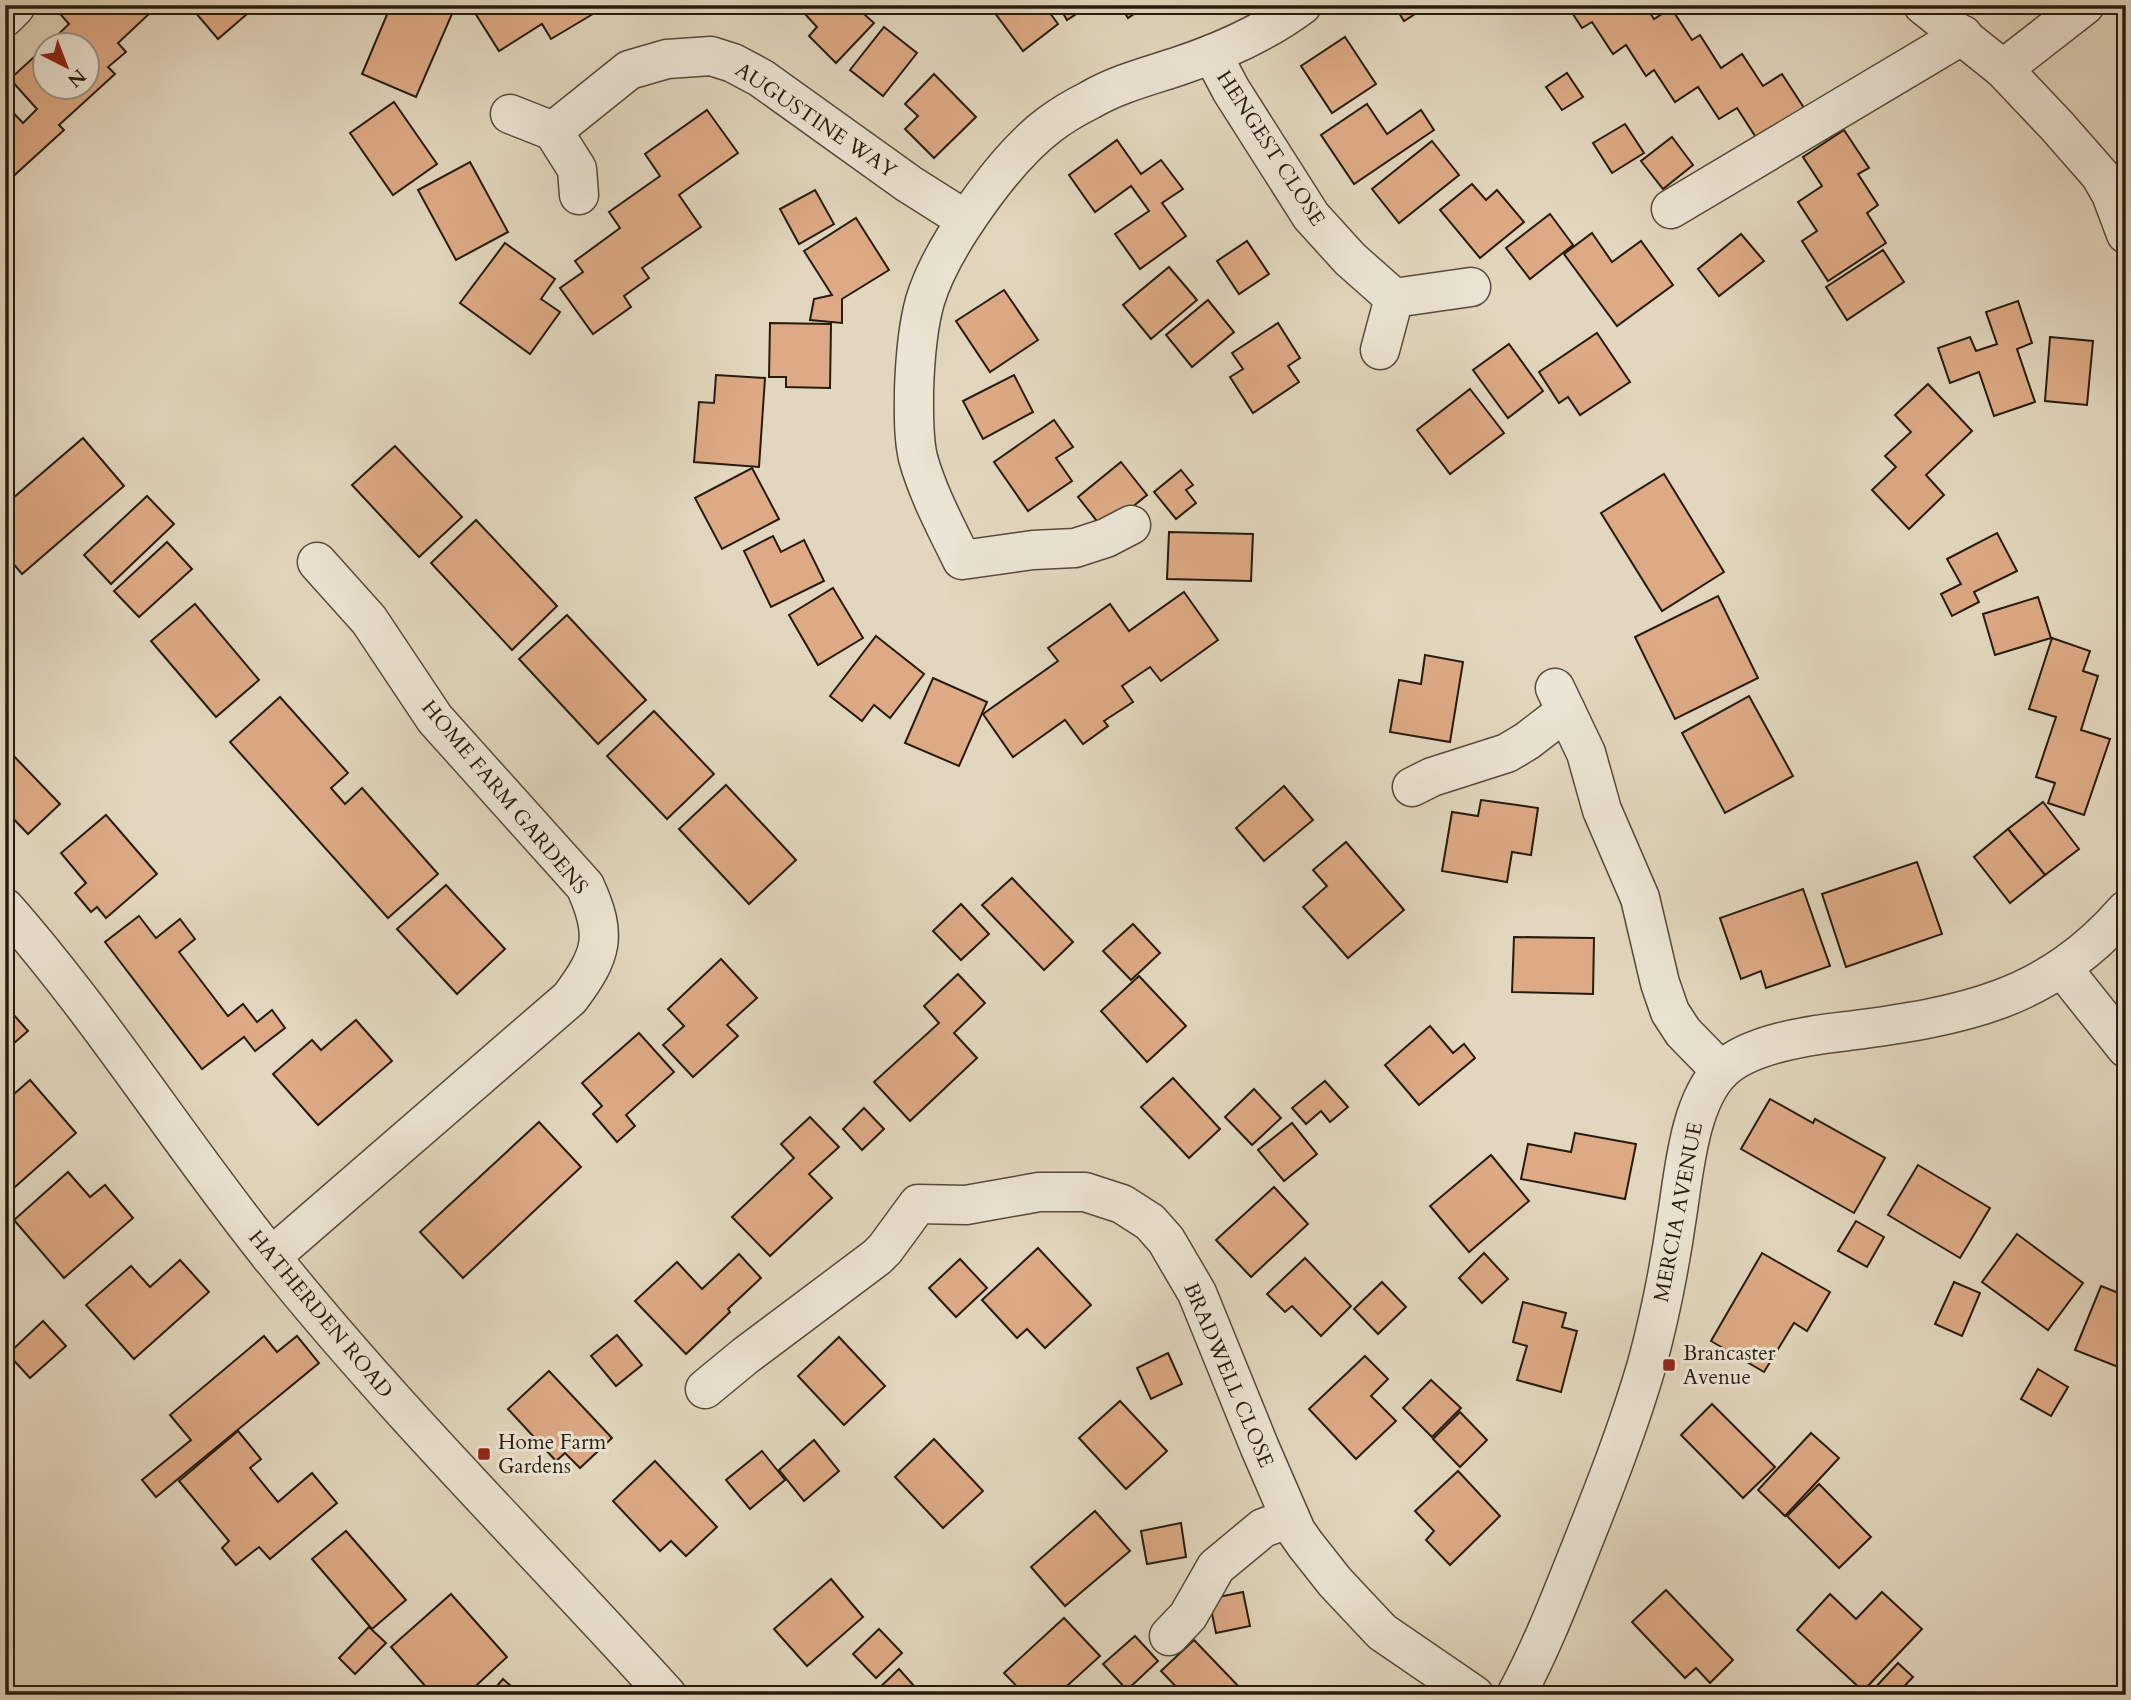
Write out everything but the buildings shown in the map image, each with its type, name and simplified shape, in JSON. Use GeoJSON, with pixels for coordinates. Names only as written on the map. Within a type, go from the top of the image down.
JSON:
{"type":"FeatureCollection","features":[{"type":"Feature","properties":{"kind":"street"},"geometry":{"type":"LineString","coordinates":[[1131,525],[1106,538],[1075,548],[1033,550],[962,560],[936,507],[918,457],[914,419],[916,355],[925,303],[939,266],[966,220],[1020,153],[1057,119],[1106,92],[1212,54],[1269,26],[1302,5]]}},
{"type":"Feature","properties":{"kind":"street"},"geometry":{"type":"LineString","coordinates":[[1923,5],[2003,69],[2057,126],[2099,175],[2111,194],[2126,234]]}},
{"type":"Feature","properties":{"kind":"street"},"geometry":{"type":"LineString","coordinates":[[2003,69],[2085,5]]}},
{"type":"Feature","properties":{"kind":"street"},"geometry":{"type":"LineString","coordinates":[[1671,209],[1963,35]]}},
{"type":"Feature","properties":{"kind":"street","name":"HENGEST CLOSE"},"geometry":{"type":"LineString","coordinates":[[1212,54],[1231,90],[1307,211],[1350,259],[1394,298]]}},
{"type":"Feature","properties":{"kind":"street","name":"AUGUSTINE WAY"},"geometry":{"type":"LineString","coordinates":[[552,131],[629,70],[667,59],[711,57],[733,63],[761,78],[909,184],[966,220]]}},
{"type":"Feature","properties":{"kind":"street"},"geometry":{"type":"LineString","coordinates":[[510,114],[552,131],[577,169],[579,195]]}},
{"type":"Feature","properties":{"kind":"street"},"geometry":{"type":"LineString","coordinates":[[1380,351],[1394,298],[1471,287]]}},
{"type":"Feature","properties":{"kind":"street","name":"HOME FARM GARDENS"},"geometry":{"type":"LineString","coordinates":[[271,1257],[569,998],[590,971],[598,946],[598,914],[585,886],[435,719],[369,620],[317,562]]}},
{"type":"Feature","properties":{"kind":"street"},"geometry":{"type":"LineString","coordinates":[[1412,787],[1432,777],[1507,752],[1527,741],[1561,700],[1586,753],[1602,810],[1640,898],[1660,984],[1670,1012],[1683,1032],[1721,1070]]}},
{"type":"Feature","properties":{"kind":"street","name":"HATHERDEN ROAD"},"geometry":{"type":"LineString","coordinates":[[5,908],[83,1003],[271,1257],[391,1398],[667,1695]]}},
{"type":"Feature","properties":{"kind":"street","name":"MERCIA AVENUE"},"geometry":{"type":"LineString","coordinates":[[1516,1695],[1552,1623],[1635,1403],[1664,1290],[1692,1131],[1704,1098],[1721,1070],[1749,1053],[1808,1035],[1924,1020],[1984,1005],[2028,989],[2063,968],[2126,910]]}},
{"type":"Feature","properties":{"kind":"street"},"geometry":{"type":"LineString","coordinates":[[2063,968],[2126,1048]]}},
{"type":"Feature","properties":{"kind":"street","name":"BRADWELL CLOSE"},"geometry":{"type":"LineString","coordinates":[[705,1390],[745,1356],[877,1257],[886,1249],[918,1204],[966,1205],[1039,1192],[1068,1191],[1085,1192],[1113,1200],[1142,1215],[1166,1240],[1197,1293],[1290,1518],[1305,1545],[1382,1632],[1474,1695]]}},
{"type":"Feature","properties":{"kind":"street"},"geometry":{"type":"LineString","coordinates":[[1169,1636],[1188,1616],[1216,1567],[1263,1528],[1290,1518]]}},
{"type":"Feature","properties":{"kind":"place","name":"Brancaster Avenue"},"geometry":{"type":"Point","coordinates":[1669,1365]}},
{"type":"Feature","properties":{"kind":"place","name":"Home Farm Gardens"},"geometry":{"type":"Point","coordinates":[484,1454]}}]}
